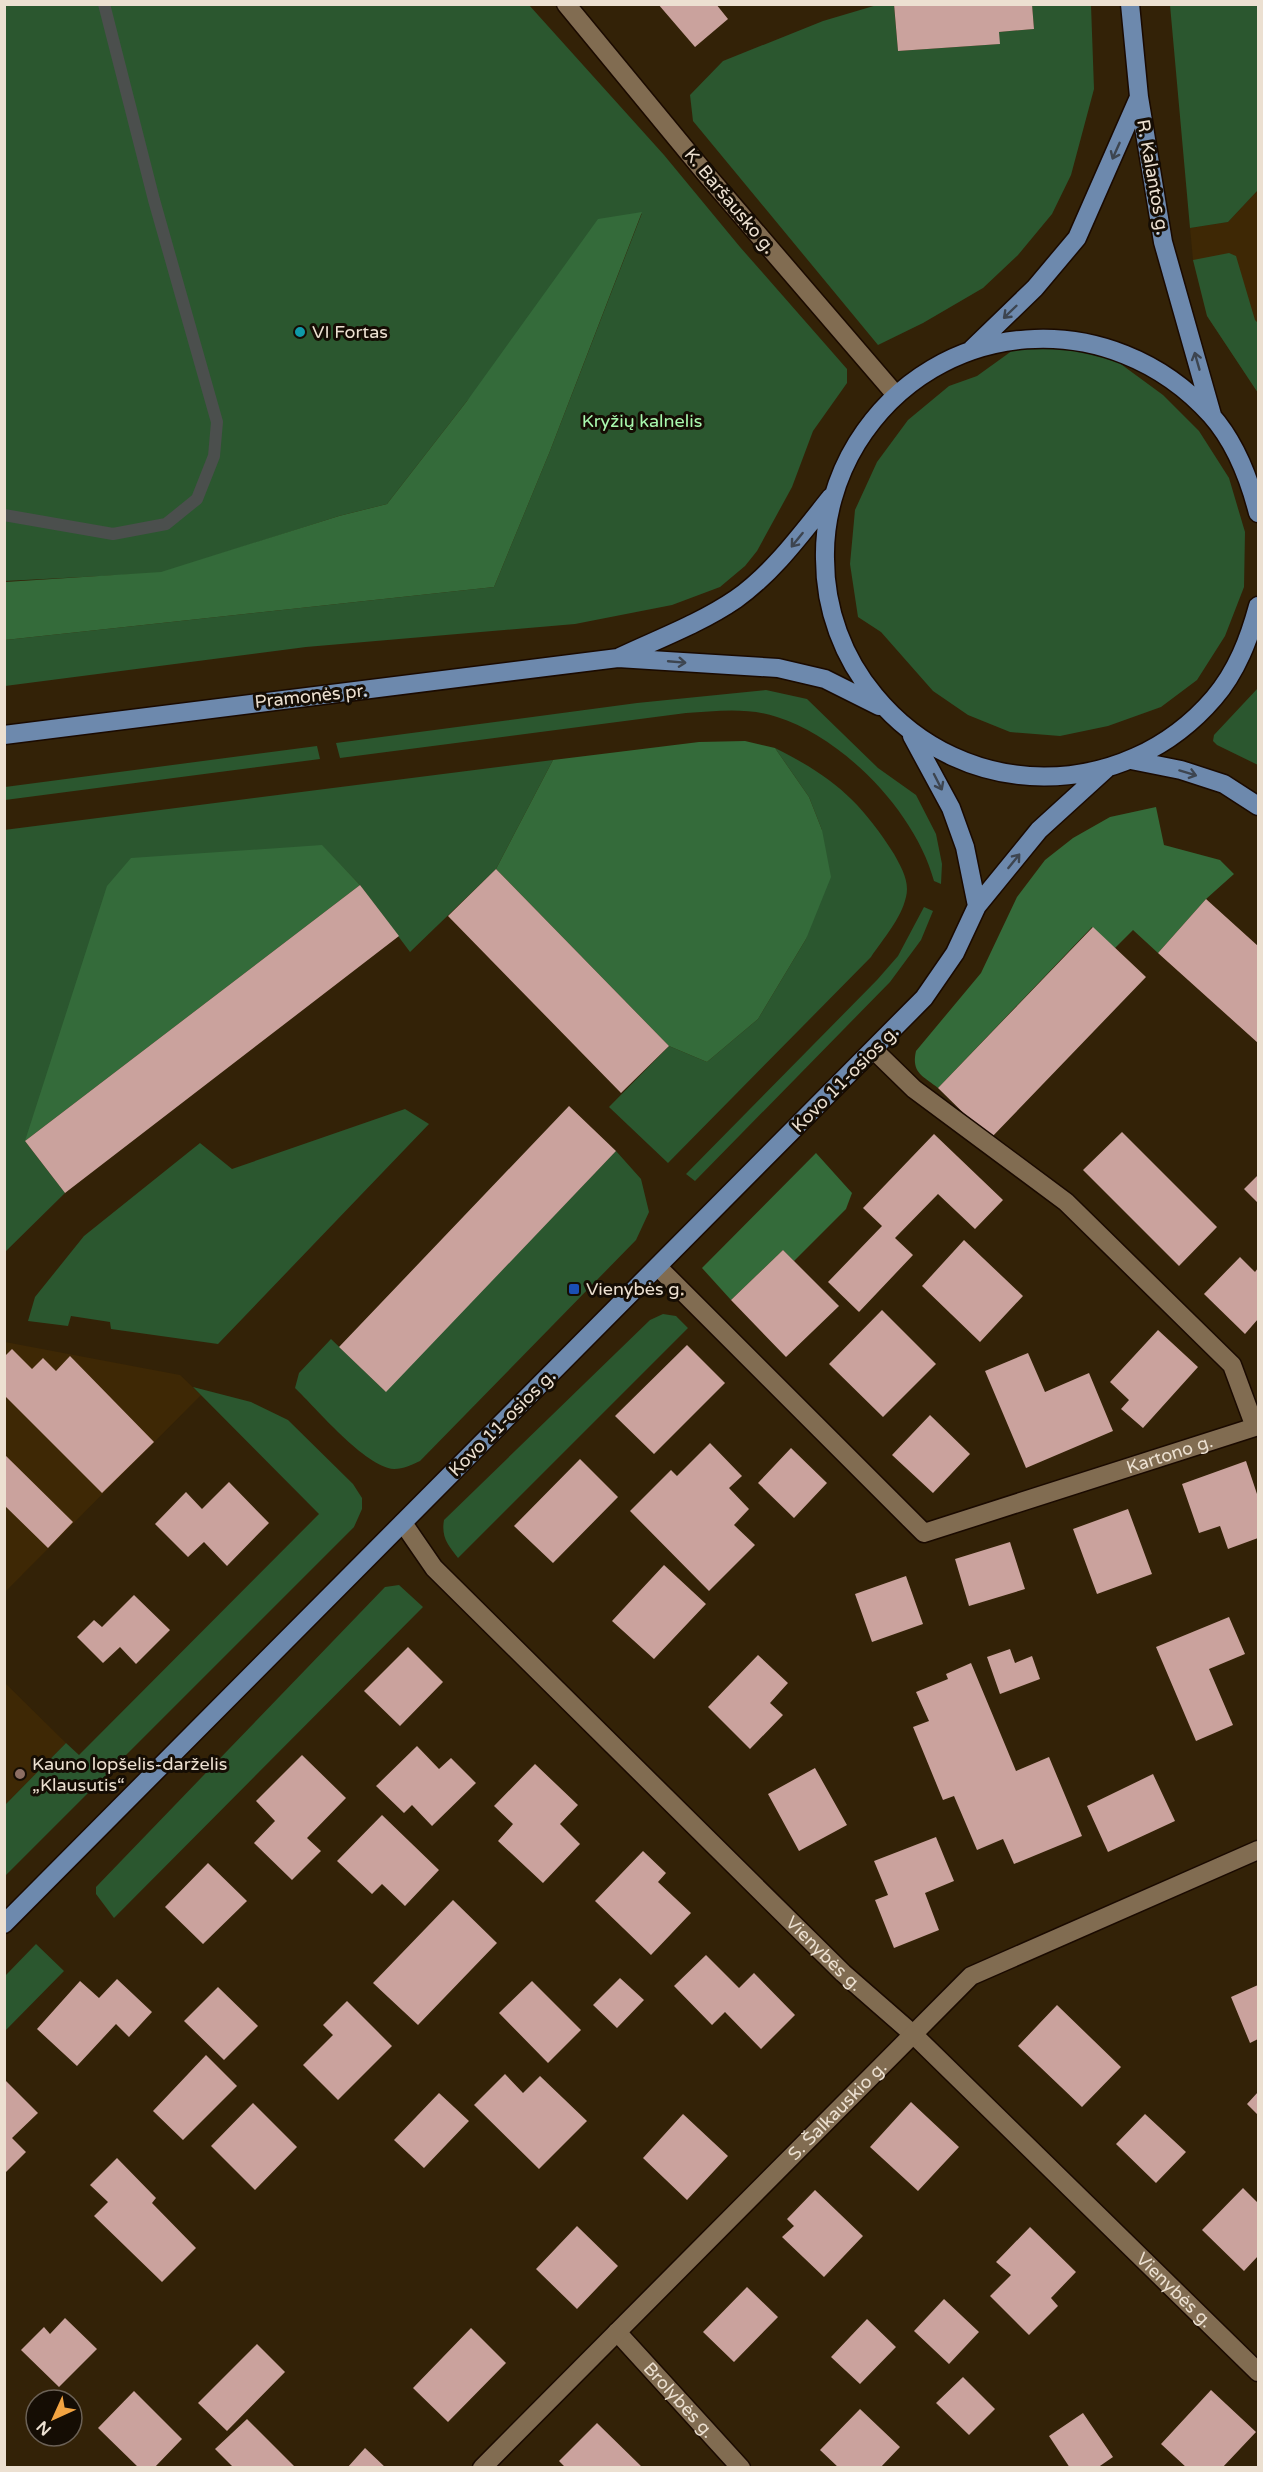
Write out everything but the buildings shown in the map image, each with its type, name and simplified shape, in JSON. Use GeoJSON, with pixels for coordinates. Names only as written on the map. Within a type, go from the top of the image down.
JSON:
{"type":"FeatureCollection","features":[{"type":"Feature","properties":{"kind":"main road"},"geometry":{"type":"LineString","coordinates":[[1130,4],[1139,97]]}},
{"type":"Feature","properties":{"kind":"main road","name":"R. Kalantos g."},"geometry":{"type":"LineString","coordinates":[[970,351],[1035,288],[1077,238],[1139,97]]}},
{"type":"Feature","properties":{"kind":"main road","name":"R. Kalantos g."},"geometry":{"type":"LineString","coordinates":[[1139,97],[1163,242],[1213,417]]}},
{"type":"Feature","properties":{"kind":"main road"},"geometry":{"type":"LineString","coordinates":[[1258,513],[1251,485],[1235,449],[1213,417],[1189,393],[1162,373],[1133,357],[1101,346],[1069,339],[1035,338],[1002,342],[943,362],[918,377],[896,395],[869,424],[849,457],[834,494],[826,526],[825,559],[827,592],[835,625],[847,656],[865,684],[886,709],[909,731],[944,753],[983,769],[1024,776],[1065,776],[1106,769],[1131,760],[1162,743],[1191,722],[1215,696],[1235,667],[1250,635],[1258,606]]}},
{"type":"Feature","properties":{"kind":"main road","name":"Pramonės pr."},"geometry":{"type":"LineString","coordinates":[[618,658],[735,599],[786,553],[834,494]]}},
{"type":"Feature","properties":{"kind":"main road","name":"Pramonės pr."},"geometry":{"type":"LineString","coordinates":[[4,735],[618,658],[778,668],[825,679],[886,709]]}},
{"type":"Feature","properties":{"kind":"main road"},"geometry":{"type":"LineString","coordinates":[[909,731],[951,808],[965,847],[977,906]]}},
{"type":"Feature","properties":{"kind":"main road"},"geometry":{"type":"LineString","coordinates":[[1131,760],[1180,770],[1224,784],[1258,806]]}},
{"type":"Feature","properties":{"kind":"main road","name":"Kovo 11-osios g."},"geometry":{"type":"LineString","coordinates":[[4,1924],[924,998],[956,953],[977,906],[1039,830],[1106,769]]}},
{"type":"Feature","properties":{"kind":"street","name":"K. Baršausko g."},"geometry":{"type":"LineString","coordinates":[[566,4],[745,219],[896,395]]}},
{"type":"Feature","properties":{"kind":"street","name":"Kartono g."},"geometry":{"type":"LineString","coordinates":[[658,1267],[924,1533],[1255,1427],[1232,1365],[1066,1202],[914,1089],[874,1050]]}},
{"type":"Feature","properties":{"kind":"street","name":"Vienybės g."},"geometry":{"type":"LineString","coordinates":[[404,1522],[434,1568],[843,1973],[914,2034],[1258,2372]]}},
{"type":"Feature","properties":{"kind":"street","name":"S. Šalkauskio g."},"geometry":{"type":"LineString","coordinates":[[482,2468],[971,1976],[1258,1850]]}},
{"type":"Feature","properties":{"kind":"street","name":"Brolybės g."},"geometry":{"type":"LineString","coordinates":[[618,2332],[741,2468]]}},
{"type":"Feature","properties":{"kind":"shaded area"},"geometry":{"type":"Polygon","coordinates":[[[1258,190],[1258,393],[1207,316],[1193,260],[1190,228],[1228,222],[1258,190]]]}},
{"type":"Feature","properties":{"kind":"shaded area"},"geometry":{"type":"Polygon","coordinates":[[[5,1342],[180,1375],[201,1395],[5,1592],[5,1342]]]}},
{"type":"Feature","properties":{"kind":"shaded area","name":"Kauno lopšelis-darželis „Klausutis“"},"geometry":{"type":"Polygon","coordinates":[[[4,1682],[66,1743],[5,1805],[4,1805],[4,1682]]]}},
{"type":"Feature","properties":{"kind":"green space","name":"VI Fortas"},"geometry":{"type":"Polygon","coordinates":[[[371,4],[387,6],[389,4],[529,5],[664,155],[740,247],[847,369],[847,383],[813,431],[792,487],[757,551],[745,566],[720,587],[672,605],[575,624],[306,647],[5,686],[5,640],[494,587],[550,451],[642,213],[467,401],[387,504],[339,516],[161,573],[5,581],[5,5],[371,4]]]}},
{"type":"Feature","properties":{"kind":"green space"},"geometry":{"type":"Polygon","coordinates":[[[877,5],[894,5],[898,51],[999,44],[999,32],[1034,29],[1032,5],[1091,5],[1094,89],[1071,175],[1052,214],[1018,255],[983,288],[923,323],[878,345],[693,121],[690,95],[723,61],[823,21],[877,5]]]}},
{"type":"Feature","properties":{"kind":"green space"},"geometry":{"type":"Polygon","coordinates":[[[1170,5],[1258,5],[1258,190],[1228,222],[1190,228],[1170,5]]]}},
{"type":"Feature","properties":{"kind":"green space"},"geometry":{"type":"Polygon","coordinates":[[[642,212],[550,451],[494,587],[5,640],[5,582],[161,572],[339,516],[387,504],[467,401],[598,219],[642,212]]]}},
{"type":"Feature","properties":{"kind":"green space"},"geometry":{"type":"Polygon","coordinates":[[[1229,253],[1236,256],[1255,320],[1258,323],[1258,393],[1207,316],[1193,260],[1229,253]]]}},
{"type":"Feature","properties":{"kind":"green space"},"geometry":{"type":"Polygon","coordinates":[[[1065,344],[1118,362],[1163,395],[1199,431],[1229,478],[1245,532],[1244,587],[1225,636],[1197,680],[1161,707],[1108,726],[1060,736],[1010,732],[968,715],[933,691],[881,632],[858,617],[850,564],[855,510],[877,462],[908,420],[949,386],[977,376],[1020,345],[1065,344]]]}},
{"type":"Feature","properties":{"kind":"green space"},"geometry":{"type":"Polygon","coordinates":[[[1258,688],[1258,765],[1213,741],[1214,735],[1258,688]]]}},
{"type":"Feature","properties":{"kind":"green space"},"geometry":{"type":"Polygon","coordinates":[[[766,690],[807,699],[878,768],[916,795],[936,834],[942,864],[941,884],[934,881],[925,855],[911,830],[874,781],[827,742],[802,727],[766,714],[732,710],[686,713],[340,758],[336,743],[637,703],[766,690]]]}},
{"type":"Feature","properties":{"kind":"green space"},"geometry":{"type":"Polygon","coordinates":[[[745,741],[775,748],[809,797],[822,830],[831,877],[806,939],[758,1019],[707,1062],[669,1046],[496,869],[553,760],[699,742],[745,741]]]}},
{"type":"Feature","properties":{"kind":"green space"},"geometry":{"type":"Polygon","coordinates":[[[317,746],[320,759],[5,800],[5,787],[317,746]]]}},
{"type":"Feature","properties":{"kind":"green space"},"geometry":{"type":"Polygon","coordinates":[[[775,748],[795,758],[843,791],[869,819],[902,869],[907,885],[904,905],[896,921],[871,957],[668,1163],[609,1107],[669,1046],[707,1062],[758,1019],[806,939],[822,830],[809,797],[775,748]]]}},
{"type":"Feature","properties":{"kind":"green space"},"geometry":{"type":"Polygon","coordinates":[[[553,760],[496,869],[410,952],[360,885],[322,846],[25,1141],[65,1193],[4,1253],[4,830],[553,760]]]}},
{"type":"Feature","properties":{"kind":"green space"},"geometry":{"type":"Polygon","coordinates":[[[1156,807],[1164,845],[1220,860],[1234,874],[1206,899],[1158,953],[1133,930],[1115,948],[1092,927],[938,1088],[923,1077],[915,1064],[916,1051],[981,973],[1017,897],[1045,860],[1073,838],[1110,817],[1156,807]]]}},
{"type":"Feature","properties":{"kind":"green space"},"geometry":{"type":"Polygon","coordinates":[[[322,845],[360,885],[25,1141],[107,886],[131,858],[322,845]]]}},
{"type":"Feature","properties":{"kind":"green space"},"geometry":{"type":"Polygon","coordinates":[[[924,907],[933,911],[921,940],[890,982],[695,1181],[686,1174],[877,980],[898,956],[924,907]]]}},
{"type":"Feature","properties":{"kind":"green space"},"geometry":{"type":"Polygon","coordinates":[[[405,1109],[429,1124],[218,1344],[111,1329],[110,1322],[71,1316],[68,1326],[28,1321],[35,1297],[84,1236],[200,1143],[232,1169],[405,1109]]]}},
{"type":"Feature","properties":{"kind":"green space"},"geometry":{"type":"Polygon","coordinates":[[[616,1151],[641,1179],[649,1212],[636,1240],[420,1461],[404,1468],[394,1469],[382,1466],[355,1448],[295,1388],[299,1373],[331,1339],[385,1391],[616,1151]]]}},
{"type":"Feature","properties":{"kind":"green space"},"geometry":{"type":"Polygon","coordinates":[[[816,1153],[852,1193],[846,1209],[794,1261],[783,1250],[731,1300],[702,1268],[816,1153]]]}},
{"type":"Feature","properties":{"kind":"green space"},"geometry":{"type":"Polygon","coordinates":[[[663,1314],[676,1316],[688,1328],[458,1558],[444,1536],[444,1520],[650,1320],[663,1314]]]}},
{"type":"Feature","properties":{"kind":"green space"},"geometry":{"type":"Polygon","coordinates":[[[193,1387],[251,1402],[288,1420],[353,1484],[362,1498],[362,1509],[354,1527],[5,1876],[5,1805],[66,1743],[79,1755],[319,1514],[193,1387]]]}},
{"type":"Feature","properties":{"kind":"green space"},"geometry":{"type":"Polygon","coordinates":[[[399,1585],[423,1607],[114,1918],[96,1894],[96,1887],[385,1587],[399,1585]]]}},
{"type":"Feature","properties":{"kind":"green space"},"geometry":{"type":"Polygon","coordinates":[[[36,1944],[64,1971],[5,2031],[5,1976],[36,1944]]]}},
{"type":"Feature","properties":{"kind":"waterway"},"geometry":{"type":"LineString","coordinates":[[4,515],[113,534],[166,524],[197,499],[214,456],[217,422],[154,200],[104,4]]}},
{"type":"Feature","properties":{"kind":"place","name":"VI Fortas"},"geometry":{"type":"Point","coordinates":[300,332]}},
{"type":"Feature","properties":{"kind":"place","name":"Vienybės g."},"geometry":{"type":"Point","coordinates":[574,1289]}},
{"type":"Feature","properties":{"kind":"place","name":"Kauno lopšelis-darželis „Klausutis“"},"geometry":{"type":"Point","coordinates":[20,1774]}},
{"type":"Feature","properties":{"kind":"park label","name":"Kryžių kalnelis"},"geometry":{"type":"Point","coordinates":[642,421]}}]}
